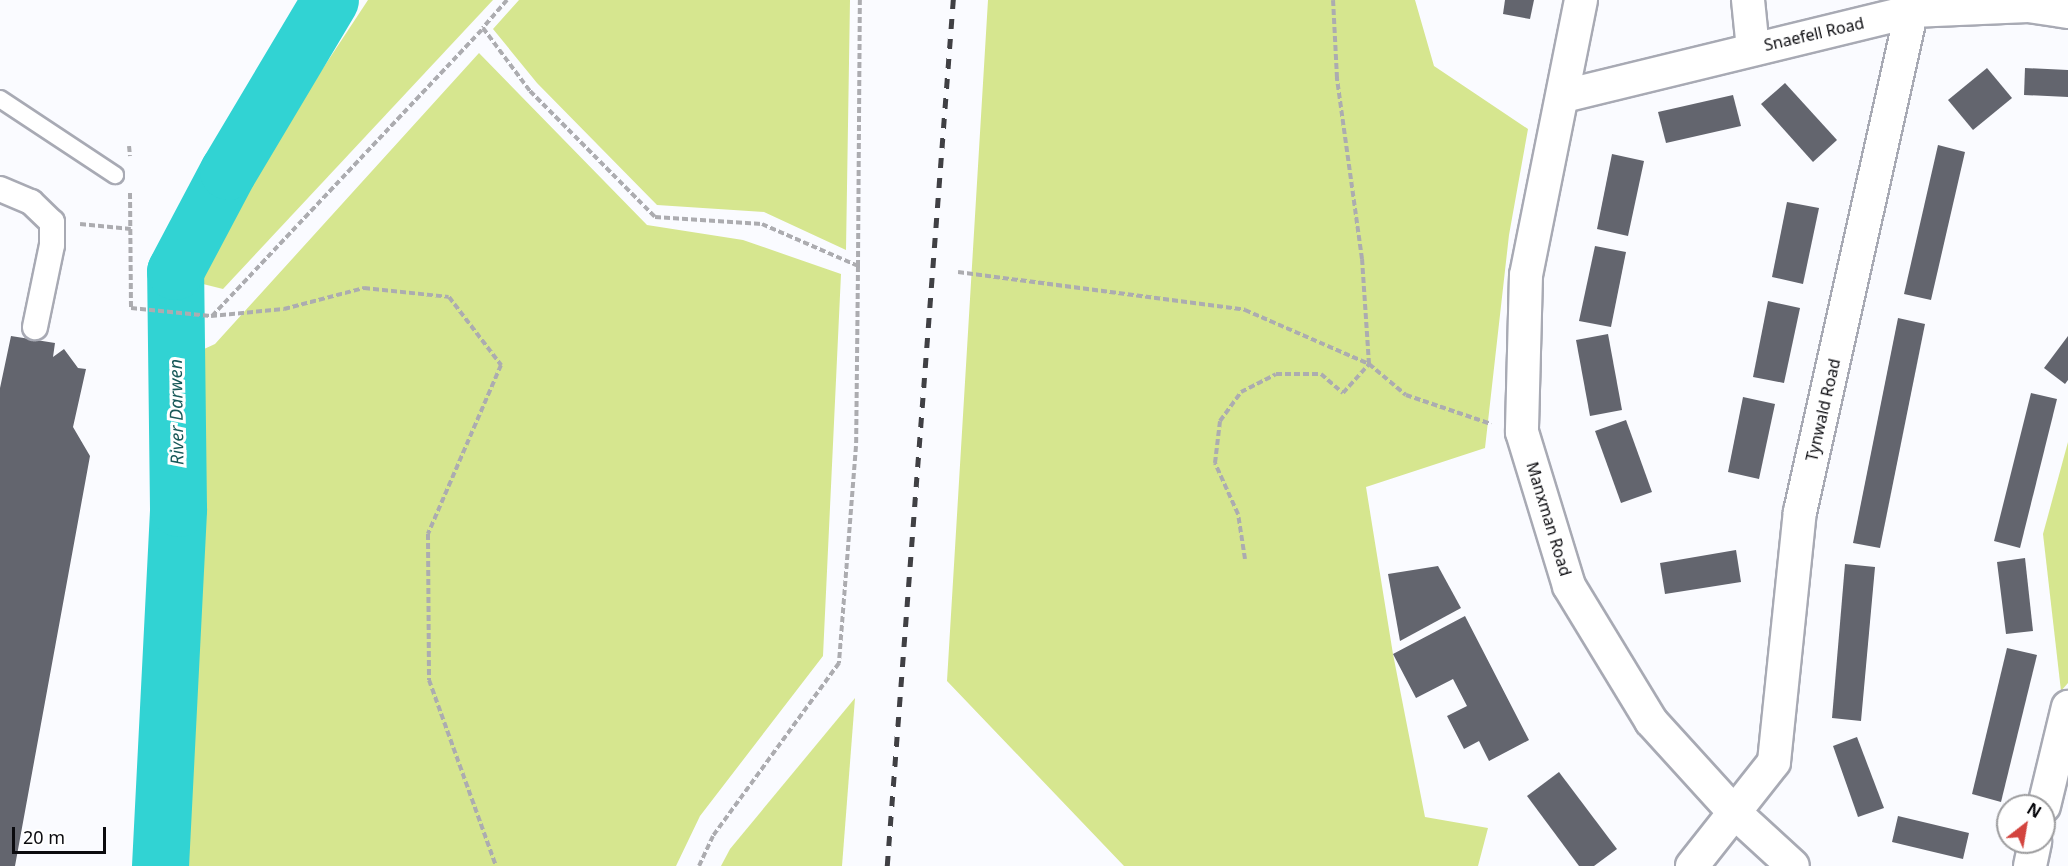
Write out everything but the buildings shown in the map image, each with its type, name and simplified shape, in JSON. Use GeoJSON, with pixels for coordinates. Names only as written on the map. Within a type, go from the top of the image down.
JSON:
{"type":"FeatureCollection","features":[{"type":"Feature","properties":{"kind":"street","name":"Manxman Road"},"geometry":{"type":"LineString","coordinates":[[1581,0],[1564,96],[1526,275],[1522,432],[1569,585],[1652,721],[1733,811],[1793,866]]}},
{"type":"Feature","properties":{"kind":"street"},"geometry":{"type":"LineString","coordinates":[[1748,0],[1753,48]]}},
{"type":"Feature","properties":{"kind":"street","name":"Snaefell Road"},"geometry":{"type":"LineString","coordinates":[[1564,96],[1913,5],[2028,6],[2068,12]]}},
{"type":"Feature","properties":{"kind":"street","name":"Tynwald Road"},"geometry":{"type":"LineString","coordinates":[[1692,866],[1733,811],[1774,762],[1800,513],[1913,5]]}},
{"type":"Feature","properties":{"kind":"street"},"geometry":{"type":"LineString","coordinates":[[0,189],[31,202],[52,222],[52,245],[35,327]]}},
{"type":"Feature","properties":{"kind":"street"},"geometry":{"type":"LineString","coordinates":[[2047,794],[2068,708]]}},
{"type":"Feature","properties":{"kind":"lane"},"geometry":{"type":"LineString","coordinates":[[0,99],[122,178]]}},
{"type":"Feature","properties":{"kind":"path"},"geometry":{"type":"LineString","coordinates":[[211,316],[507,0]]}},
{"type":"Feature","properties":{"kind":"path"},"geometry":{"type":"LineString","coordinates":[[699,866],[713,836],[839,663],[856,446],[860,0]]}},
{"type":"Feature","properties":{"kind":"path"},"geometry":{"type":"LineString","coordinates":[[1245,559],[1238,514],[1215,463],[1220,421],[1240,392],[1276,374],[1321,374],[1343,393],[1369,364],[1362,259],[1337,78],[1333,0]]}},
{"type":"Feature","properties":{"kind":"path"},"geometry":{"type":"LineString","coordinates":[[483,28],[530,91],[655,217],[762,224],[858,266]]}},
{"type":"Feature","properties":{"kind":"path"},"geometry":{"type":"LineString","coordinates":[[129,146],[130,158]]}},
{"type":"Feature","properties":{"kind":"path"},"geometry":{"type":"LineString","coordinates":[[122,178],[130,229],[131,308],[211,316],[284,309],[364,288],[449,297],[501,365],[428,534],[429,680],[496,866]]}},
{"type":"Feature","properties":{"kind":"path"},"geometry":{"type":"LineString","coordinates":[[52,222],[130,229]]}},
{"type":"Feature","properties":{"kind":"path"},"geometry":{"type":"LineString","coordinates":[[958,272],[1245,310],[1369,364],[1406,395],[1522,432]]}},
{"type":"Feature","properties":{"kind":"green space"},"geometry":{"type":"Polygon","coordinates":[[[368,0],[493,0],[223,289],[203,284],[202,264],[244,188],[368,0]]]}},
{"type":"Feature","properties":{"kind":"green space"},"geometry":{"type":"Polygon","coordinates":[[[519,0],[850,0],[846,250],[764,212],[657,205],[537,83],[493,29],[519,0]]]}},
{"type":"Feature","properties":{"kind":"green space"},"geometry":{"type":"Polygon","coordinates":[[[988,0],[1415,0],[1434,66],[1528,129],[1509,235],[1485,448],[1366,487],[1393,654],[1425,817],[1488,828],[1478,866],[1124,866],[947,681],[988,0]]]}},
{"type":"Feature","properties":{"kind":"green space"},"geometry":{"type":"Polygon","coordinates":[[[479,53],[647,225],[743,240],[841,274],[823,656],[700,816],[676,866],[183,866],[191,355],[215,344],[479,53]]]}},
{"type":"Feature","properties":{"kind":"green space"},"geometry":{"type":"Polygon","coordinates":[[[2068,442],[2068,683],[2061,691],[2043,534],[2068,442]]]}},
{"type":"Feature","properties":{"kind":"green space"},"geometry":{"type":"Polygon","coordinates":[[[855,698],[842,866],[721,866],[730,849],[855,698]]]}},
{"type":"Feature","properties":{"kind":"waterway","name":"River Darwen"},"geometry":{"type":"LineString","coordinates":[[160,866],[178,508],[175,271],[228,171],[330,0]]}},
{"type":"Feature","properties":{"kind":"railway"},"geometry":{"type":"LineString","coordinates":[[887,866],[953,0]]}}]}
